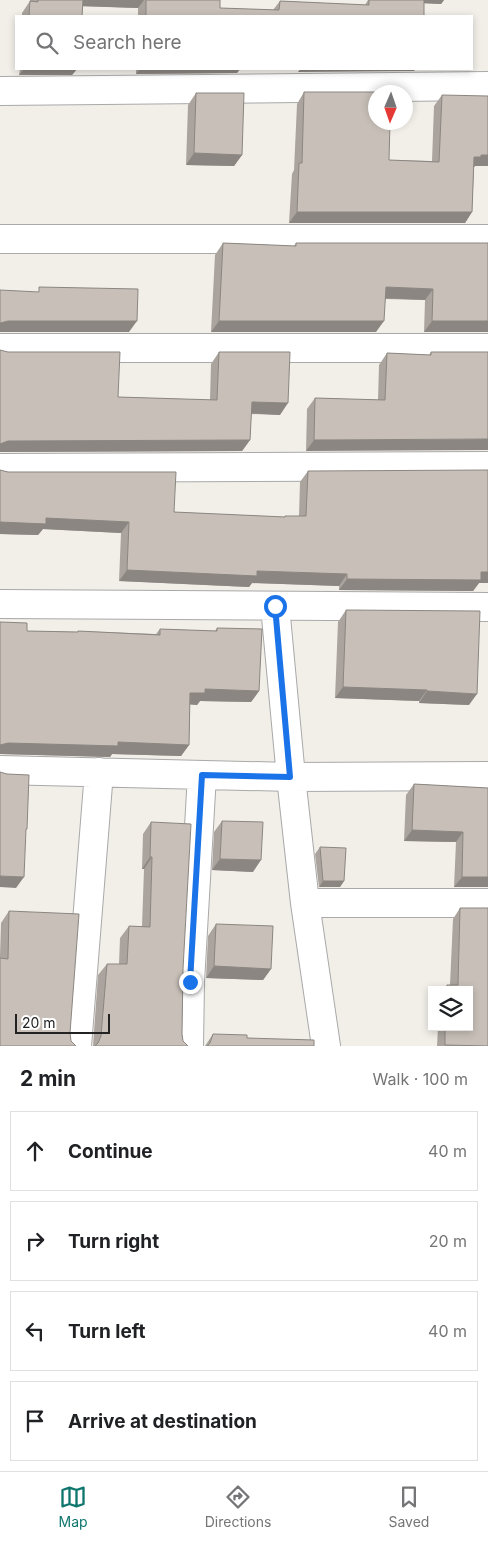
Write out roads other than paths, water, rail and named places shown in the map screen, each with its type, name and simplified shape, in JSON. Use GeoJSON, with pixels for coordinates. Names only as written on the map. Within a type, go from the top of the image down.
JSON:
{"type":"FeatureCollection","features":[{"type":"Feature","properties":{"kind":"street"},"geometry":{"type":"LineString","coordinates":[[0,91],[488,86]]}},
{"type":"Feature","properties":{"kind":"street"},"geometry":{"type":"LineString","coordinates":[[0,239],[488,239]]}},
{"type":"Feature","properties":{"kind":"street"},"geometry":{"type":"LineString","coordinates":[[0,348],[488,348]]}},
{"type":"Feature","properties":{"kind":"street"},"geometry":{"type":"LineString","coordinates":[[0,468],[488,466]]}},
{"type":"Feature","properties":{"kind":"street"},"geometry":{"type":"LineString","coordinates":[[0,604],[488,607]]}},
{"type":"Feature","properties":{"kind":"street"},"geometry":{"type":"LineString","coordinates":[[275,606],[290,777],[305,903],[326,1046]]}},
{"type":"Feature","properties":{"kind":"street"},"geometry":{"type":"LineString","coordinates":[[0,770],[290,777],[488,776]]}},
{"type":"Feature","properties":{"kind":"street"},"geometry":{"type":"LineString","coordinates":[[77,1046],[100,772]]}},
{"type":"Feature","properties":{"kind":"street"},"geometry":{"type":"LineString","coordinates":[[189,1046],[190,982],[202,775]]}},
{"type":"Feature","properties":{"kind":"street"},"geometry":{"type":"LineString","coordinates":[[305,903],[488,903]]}}]}
